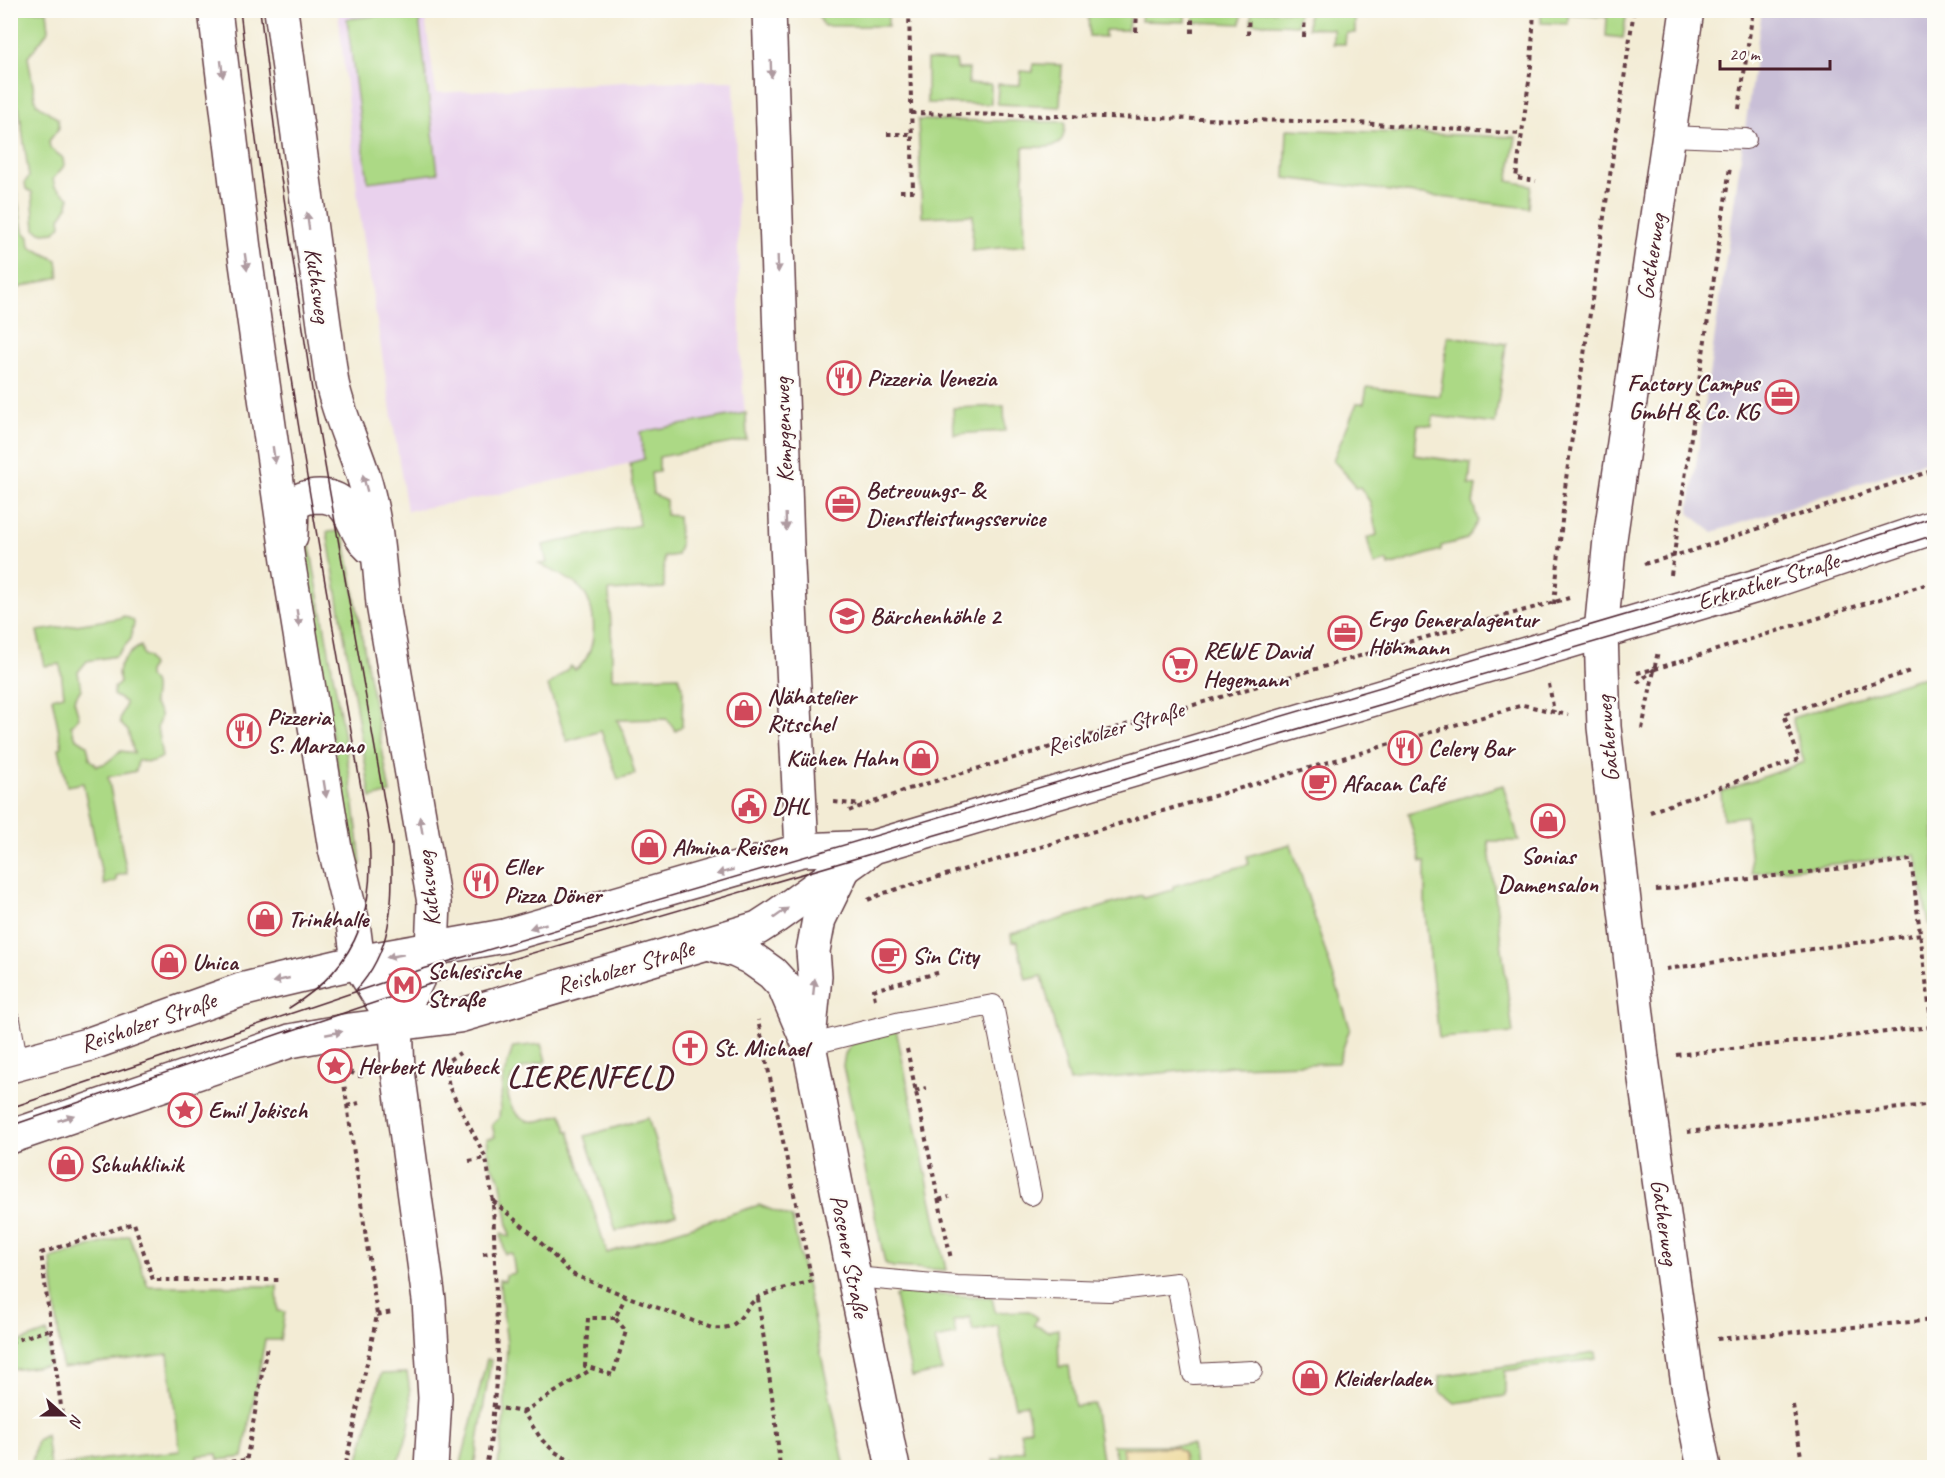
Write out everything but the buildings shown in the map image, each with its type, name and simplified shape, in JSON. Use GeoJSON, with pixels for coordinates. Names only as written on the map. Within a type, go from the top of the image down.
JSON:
{"type":"FeatureCollection","features":[{"type":"Feature","properties":{"kind":"street"},"geometry":{"type":"LineString","coordinates":[[215,10],[244,249],[288,560],[335,849],[353,923],[358,962],[396,1024],[398,1071],[429,1300],[435,1398],[431,1467]]}},
{"type":"Feature","properties":{"kind":"street","name":"Kuthsweg"},"geometry":{"type":"LineString","coordinates":[[281,10],[332,383],[338,409],[369,497],[383,604],[434,903],[432,949],[396,1024]]}},
{"type":"Feature","properties":{"kind":"street","name":"Kempgensweg"},"geometry":{"type":"LineString","coordinates":[[769,10],[787,544],[802,850]]}},
{"type":"Feature","properties":{"kind":"street","name":"Gatherweg"},"geometry":{"type":"LineString","coordinates":[[1687,10],[1610,539],[1601,632],[1604,727],[1642,1058],[1689,1392],[1704,1467]]}},
{"type":"Feature","properties":{"kind":"street"},"geometry":{"type":"LineString","coordinates":[[288,560],[292,546],[292,506],[298,500],[315,496],[331,498],[346,506],[362,540],[378,555]]}},
{"type":"Feature","properties":{"kind":"street","name":"Erkrather Straße"},"geometry":{"type":"LineString","coordinates":[[1601,632],[1770,582],[1935,527]]}},
{"type":"Feature","properties":{"kind":"street","name":"Reisholzer Straße"},"geometry":{"type":"LineString","coordinates":[[14,1065],[87,1045],[241,990],[358,962],[504,936],[802,850],[873,847],[1601,632]]}},
{"type":"Feature","properties":{"kind":"street","name":"Reisholzer Straße"},"geometry":{"type":"LineString","coordinates":[[10,1137],[290,1041],[350,1030],[459,1016],[758,927],[873,847]]}},
{"type":"Feature","properties":{"kind":"street"},"geometry":{"type":"LineString","coordinates":[[802,850],[844,868]]}},
{"type":"Feature","properties":{"kind":"street","name":"Posener Straße"},"geometry":{"type":"LineString","coordinates":[[809,1045],[815,976],[813,951],[819,919],[844,868]]}},
{"type":"Feature","properties":{"kind":"street","name":"Posener Straße"},"geometry":{"type":"LineString","coordinates":[[708,943],[751,958],[784,986],[809,1045],[893,1467]]}},
{"type":"Feature","properties":{"kind":"lane"},"geometry":{"type":"LineString","coordinates":[[1668,136],[1740,138]]}},
{"type":"Feature","properties":{"kind":"lane"},"geometry":{"type":"LineString","coordinates":[[809,1045],[901,1022],[993,1005],[1031,1195]]}},
{"type":"Feature","properties":{"kind":"lane","name":"Reisholzer Straße"},"geometry":{"type":"LineString","coordinates":[[10,1020],[14,1065]]}},
{"type":"Feature","properties":{"kind":"lane"},"geometry":{"type":"LineString","coordinates":[[854,1277],[957,1286],[1109,1291],[1177,1283],[1193,1374],[1252,1371]]}},
{"type":"Feature","properties":{"kind":"path"},"geometry":{"type":"LineString","coordinates":[[900,191],[913,191],[909,10]]}},
{"type":"Feature","properties":{"kind":"path"},"geometry":{"type":"LineString","coordinates":[[1136,32],[1137,10]]}},
{"type":"Feature","properties":{"kind":"path"},"geometry":{"type":"LineString","coordinates":[[1192,10],[1192,33]]}},
{"type":"Feature","properties":{"kind":"path"},"geometry":{"type":"LineString","coordinates":[[1248,35],[1249,10]]}},
{"type":"Feature","properties":{"kind":"path"},"geometry":{"type":"LineString","coordinates":[[1304,37],[1305,10]]}},
{"type":"Feature","properties":{"kind":"path"},"geometry":{"type":"LineString","coordinates":[[1534,10],[1531,66],[1516,178],[1536,181]]}},
{"type":"Feature","properties":{"kind":"path"},"geometry":{"type":"LineString","coordinates":[[1554,603],[1566,479],[1634,10]]}},
{"type":"Feature","properties":{"kind":"path"},"geometry":{"type":"LineString","coordinates":[[1671,574],[1740,138],[1753,10]]}},
{"type":"Feature","properties":{"kind":"path"},"geometry":{"type":"LineString","coordinates":[[911,113],[1344,122],[1522,134]]}},
{"type":"Feature","properties":{"kind":"path"},"geometry":{"type":"LineString","coordinates":[[887,134],[912,134]]}},
{"type":"Feature","properties":{"kind":"path"},"geometry":{"type":"LineString","coordinates":[[1647,562],[1935,470]]}},
{"type":"Feature","properties":{"kind":"path","name":"Erkrather Straße"},"geometry":{"type":"LineString","coordinates":[[1655,669],[1935,582]]}},
{"type":"Feature","properties":{"kind":"path","name":"Reisholzer Straße"},"geometry":{"type":"LineString","coordinates":[[826,801],[863,805],[905,790],[1394,646],[1577,596]]}},
{"type":"Feature","properties":{"kind":"path","name":"Gatherweg"},"geometry":{"type":"LineString","coordinates":[[1641,730],[1658,652]]}},
{"type":"Feature","properties":{"kind":"path"},"geometry":{"type":"LineString","coordinates":[[1616,825],[1799,759],[1784,714],[1913,670]]}},
{"type":"Feature","properties":{"kind":"path"},"geometry":{"type":"LineString","coordinates":[[1548,688],[1554,712]]}},
{"type":"Feature","properties":{"kind":"path"},"geometry":{"type":"LineString","coordinates":[[884,893],[1523,705],[1573,717]]}},
{"type":"Feature","properties":{"kind":"path"},"geometry":{"type":"LineString","coordinates":[[1624,894],[1911,860],[1935,1045]]}},
{"type":"Feature","properties":{"kind":"path"},"geometry":{"type":"LineString","coordinates":[[1632,974],[1921,934]]}},
{"type":"Feature","properties":{"kind":"path"},"geometry":{"type":"LineString","coordinates":[[875,999],[873,990],[941,972]]}},
{"type":"Feature","properties":{"kind":"path","name":"Posener Straße"},"geometry":{"type":"LineString","coordinates":[[757,1018],[812,1281],[758,1297]]}},
{"type":"Feature","properties":{"kind":"path"},"geometry":{"type":"LineString","coordinates":[[901,1022],[957,1286]]}},
{"type":"Feature","properties":{"kind":"path"},"geometry":{"type":"LineString","coordinates":[[1642,1058],[1932,1027]]}},
{"type":"Feature","properties":{"kind":"path"},"geometry":{"type":"LineString","coordinates":[[469,1048],[443,1064],[449,1087],[486,1158],[493,1201],[498,1360],[486,1467]]}},
{"type":"Feature","properties":{"kind":"path"},"geometry":{"type":"LineString","coordinates":[[342,1068],[377,1315],[345,1467]]}},
{"type":"Feature","properties":{"kind":"path"},"geometry":{"type":"LineString","coordinates":[[915,1091],[926,1088]]}},
{"type":"Feature","properties":{"kind":"path"},"geometry":{"type":"LineString","coordinates":[[347,1106],[359,1103]]}},
{"type":"Feature","properties":{"kind":"path"},"geometry":{"type":"LineString","coordinates":[[1653,1136],[1935,1104]]}},
{"type":"Feature","properties":{"kind":"path"},"geometry":{"type":"LineString","coordinates":[[469,1161],[486,1158]]}},
{"type":"Feature","properties":{"kind":"path"},"geometry":{"type":"LineString","coordinates":[[939,1200],[949,1197]]}},
{"type":"Feature","properties":{"kind":"path"},"geometry":{"type":"LineString","coordinates":[[493,1201],[532,1234],[573,1274],[712,1328],[732,1327],[758,1297]]}},
{"type":"Feature","properties":{"kind":"path"},"geometry":{"type":"LineString","coordinates":[[62,1414],[41,1253],[134,1223],[153,1280],[280,1280]]}},
{"type":"Feature","properties":{"kind":"path"},"geometry":{"type":"LineString","coordinates":[[483,1254],[496,1252]]}},
{"type":"Feature","properties":{"kind":"path"},"geometry":{"type":"LineString","coordinates":[[615,1318],[626,1296]]}},
{"type":"Feature","properties":{"kind":"path"},"geometry":{"type":"LineString","coordinates":[[758,1297],[780,1467]]}},
{"type":"Feature","properties":{"kind":"path"},"geometry":{"type":"LineString","coordinates":[[377,1315],[392,1312]]}},
{"type":"Feature","properties":{"kind":"path"},"geometry":{"type":"LineString","coordinates":[[588,1318],[615,1318],[626,1331],[613,1375],[585,1366],[588,1318]]}},
{"type":"Feature","properties":{"kind":"path"},"geometry":{"type":"LineString","coordinates":[[1682,1342],[1935,1320]]}},
{"type":"Feature","properties":{"kind":"path"},"geometry":{"type":"LineString","coordinates":[[10,1342],[51,1329]]}},
{"type":"Feature","properties":{"kind":"path"},"geometry":{"type":"LineString","coordinates":[[245,1467],[267,1346]]}},
{"type":"Feature","properties":{"kind":"path"},"geometry":{"type":"LineString","coordinates":[[494,1407],[523,1412],[593,1368]]}},
{"type":"Feature","properties":{"kind":"path"},"geometry":{"type":"LineString","coordinates":[[1792,1405],[1802,1463],[1800,1467]]}},
{"type":"Feature","properties":{"kind":"path"},"geometry":{"type":"LineString","coordinates":[[523,1412],[542,1440],[555,1452],[583,1467]]}},
{"type":"Feature","properties":{"kind":"path"},"geometry":{"type":"LineString","coordinates":[[213,1464],[246,1460]]}},
{"type":"Feature","properties":{"kind":"shaded area"},"geometry":{"type":"Polygon","coordinates":[[[338,11],[424,11],[436,93],[624,82],[734,81],[741,366],[747,440],[644,460],[490,496],[407,511],[359,209],[338,11]]]}},
{"type":"Feature","properties":{"kind":"shaded area"},"geometry":{"type":"Polygon","coordinates":[[[1762,11],[1934,11],[1934,459],[1713,532],[1689,513],[1762,11]]]}},
{"type":"Feature","properties":{"kind":"green space"},"geometry":{"type":"Polygon","coordinates":[[[11,10],[47,11],[49,30],[28,57],[36,103],[58,119],[59,128],[49,141],[50,148],[63,158],[64,166],[53,179],[55,187],[69,197],[68,206],[60,218],[61,225],[55,232],[43,233],[35,229],[32,192],[26,189],[25,182],[29,177],[19,108],[11,104],[11,10]]]}},
{"type":"Feature","properties":{"kind":"green space"},"geometry":{"type":"Polygon","coordinates":[[[418,11],[438,173],[368,182],[347,19],[418,11]]]}},
{"type":"Feature","properties":{"kind":"green space"},"geometry":{"type":"Polygon","coordinates":[[[819,11],[888,11],[888,26],[824,26],[819,17],[819,11]]]}},
{"type":"Feature","properties":{"kind":"green space"},"geometry":{"type":"Polygon","coordinates":[[[1088,11],[1131,11],[1127,30],[1105,30],[1105,37],[1089,36],[1088,11]]]}},
{"type":"Feature","properties":{"kind":"green space"},"geometry":{"type":"Polygon","coordinates":[[[1142,11],[1185,11],[1185,22],[1141,21],[1142,11]]]}},
{"type":"Feature","properties":{"kind":"green space"},"geometry":{"type":"Polygon","coordinates":[[[1195,11],[1242,11],[1241,24],[1194,22],[1195,11]]]}},
{"type":"Feature","properties":{"kind":"green space"},"geometry":{"type":"Polygon","coordinates":[[[1252,11],[1298,11],[1297,25],[1251,23],[1252,11]]]}},
{"type":"Feature","properties":{"kind":"green space"},"geometry":{"type":"Polygon","coordinates":[[[1308,11],[1355,11],[1355,33],[1346,33],[1345,44],[1333,44],[1333,29],[1308,28],[1308,11]]]}},
{"type":"Feature","properties":{"kind":"green space"},"geometry":{"type":"Polygon","coordinates":[[[1541,11],[1624,11],[1626,17],[1623,38],[1606,36],[1607,17],[1568,15],[1568,24],[1541,23],[1541,11]]]}},
{"type":"Feature","properties":{"kind":"green space"},"geometry":{"type":"Polygon","coordinates":[[[927,60],[956,61],[956,69],[969,69],[968,84],[991,84],[991,104],[927,103],[927,60]]]}},
{"type":"Feature","properties":{"kind":"green space"},"geometry":{"type":"Polygon","coordinates":[[[1033,64],[1062,65],[1060,107],[997,104],[998,84],[1020,85],[1021,71],[1033,72],[1033,64]]]}},
{"type":"Feature","properties":{"kind":"green space"},"geometry":{"type":"Polygon","coordinates":[[[918,120],[1065,122],[1062,139],[1058,144],[1047,147],[1023,147],[1025,245],[972,251],[973,215],[922,217],[918,120]]]}},
{"type":"Feature","properties":{"kind":"green space"},"geometry":{"type":"Polygon","coordinates":[[[1287,129],[1516,137],[1508,181],[1531,185],[1529,208],[1285,178],[1287,129]]]}},
{"type":"Feature","properties":{"kind":"green space"},"geometry":{"type":"Polygon","coordinates":[[[11,183],[15,185],[23,231],[29,237],[30,247],[57,260],[59,277],[11,290],[11,183]]]}},
{"type":"Feature","properties":{"kind":"green space"},"geometry":{"type":"Polygon","coordinates":[[[1448,336],[1506,344],[1495,424],[1433,416],[1432,426],[1418,424],[1414,455],[1471,463],[1469,485],[1476,486],[1473,504],[1478,521],[1467,539],[1441,546],[1441,550],[1389,566],[1387,561],[1374,565],[1367,538],[1377,535],[1370,502],[1360,487],[1355,488],[1352,481],[1333,460],[1357,403],[1364,403],[1367,387],[1440,396],[1448,336]]]}},
{"type":"Feature","properties":{"kind":"green space"},"geometry":{"type":"Polygon","coordinates":[[[1004,406],[1005,431],[954,434],[953,408],[1004,406]]]}},
{"type":"Feature","properties":{"kind":"green space"},"geometry":{"type":"Polygon","coordinates":[[[746,413],[747,440],[659,457],[659,472],[651,473],[653,494],[666,500],[666,515],[678,516],[680,546],[677,555],[664,557],[664,588],[609,591],[612,678],[679,676],[683,691],[682,726],[676,731],[667,719],[617,720],[624,734],[635,774],[618,779],[601,731],[567,741],[548,686],[571,666],[575,670],[583,663],[589,654],[594,630],[593,617],[586,595],[565,577],[539,564],[547,563],[543,545],[639,525],[630,463],[644,459],[640,432],[746,413]]]}},
{"type":"Feature","properties":{"kind":"green space"},"geometry":{"type":"Polygon","coordinates":[[[340,531],[344,535],[390,793],[371,798],[327,532],[340,531]]]}},
{"type":"Feature","properties":{"kind":"green space"},"geometry":{"type":"Polygon","coordinates":[[[309,541],[351,783],[361,864],[357,867],[300,553],[309,541]]]}},
{"type":"Feature","properties":{"kind":"green space"},"geometry":{"type":"Polygon","coordinates":[[[124,616],[133,620],[134,623],[131,639],[116,656],[87,661],[78,672],[81,689],[74,700],[79,717],[71,726],[76,738],[87,745],[90,759],[97,766],[106,763],[121,751],[134,753],[128,731],[120,723],[125,702],[113,695],[114,688],[120,683],[118,673],[123,661],[141,646],[143,655],[148,657],[152,666],[148,677],[154,686],[153,704],[160,715],[157,727],[162,757],[151,762],[138,760],[136,771],[108,777],[127,873],[116,876],[116,881],[104,885],[83,783],[67,786],[59,748],[62,747],[52,698],[64,695],[60,664],[45,666],[37,631],[124,616]]]}},
{"type":"Feature","properties":{"kind":"green space"},"geometry":{"type":"Polygon","coordinates":[[[1934,676],[1934,941],[1925,907],[1916,855],[1752,873],[1746,816],[1723,819],[1721,792],[1804,762],[1792,718],[1916,679],[1934,676]]]}},
{"type":"Feature","properties":{"kind":"green space"},"geometry":{"type":"Polygon","coordinates":[[[1503,785],[1519,841],[1488,841],[1513,1033],[1439,1038],[1425,912],[1425,862],[1421,862],[1408,814],[1503,785]]]}},
{"type":"Feature","properties":{"kind":"green space"},"geometry":{"type":"Polygon","coordinates":[[[1291,844],[1350,1028],[1338,1063],[1232,1066],[1069,1082],[1042,976],[1026,980],[1017,941],[1012,942],[1011,934],[1142,895],[1143,898],[1173,890],[1173,886],[1249,864],[1247,856],[1291,844]]]}},
{"type":"Feature","properties":{"kind":"green space"},"geometry":{"type":"Polygon","coordinates":[[[896,1029],[946,1270],[893,1267],[885,1263],[843,1066],[845,1054],[852,1043],[896,1029]]]}},
{"type":"Feature","properties":{"kind":"green space"},"geometry":{"type":"Polygon","coordinates":[[[541,1044],[546,1061],[526,1067],[516,1073],[508,1086],[509,1101],[517,1114],[530,1121],[562,1114],[607,1253],[759,1205],[792,1218],[845,1467],[498,1467],[504,1417],[507,1344],[499,1280],[505,1281],[506,1275],[515,1273],[512,1253],[505,1254],[501,1235],[502,1233],[510,1237],[500,1178],[491,1166],[487,1139],[495,1137],[492,1125],[499,1118],[503,1078],[513,1047],[541,1044]]]}},
{"type":"Feature","properties":{"kind":"green space"},"geometry":{"type":"Polygon","coordinates":[[[648,1118],[676,1214],[616,1231],[585,1136],[648,1118]]]}},
{"type":"Feature","properties":{"kind":"green space"},"geometry":{"type":"Polygon","coordinates":[[[129,1235],[148,1286],[277,1286],[278,1311],[285,1312],[280,1340],[265,1340],[243,1457],[218,1460],[217,1454],[197,1456],[198,1467],[52,1467],[180,1451],[168,1354],[62,1368],[51,1259],[129,1235]]]}},
{"type":"Feature","properties":{"kind":"green space"},"geometry":{"type":"Polygon","coordinates":[[[900,1293],[992,1297],[995,1312],[1029,1311],[1037,1318],[1034,1325],[1048,1331],[1058,1329],[1059,1367],[1069,1366],[1075,1406],[1094,1404],[1103,1467],[995,1467],[993,1460],[1002,1458],[1001,1455],[1024,1450],[1020,1432],[1031,1428],[1026,1404],[1015,1406],[998,1326],[973,1331],[970,1317],[953,1321],[956,1335],[935,1339],[942,1371],[912,1377],[895,1296],[900,1293]]]}},
{"type":"Feature","properties":{"kind":"green space"},"geometry":{"type":"Polygon","coordinates":[[[47,1332],[50,1365],[11,1370],[11,1345],[47,1332]]]}},
{"type":"Feature","properties":{"kind":"green space"},"geometry":{"type":"Polygon","coordinates":[[[1595,1353],[1596,1359],[1505,1371],[1505,1396],[1455,1403],[1440,1391],[1440,1376],[1595,1353]]]}},
{"type":"Feature","properties":{"kind":"green space"},"geometry":{"type":"Polygon","coordinates":[[[487,1359],[491,1360],[474,1467],[460,1467],[487,1359]]]}},
{"type":"Feature","properties":{"kind":"green space"},"geometry":{"type":"Polygon","coordinates":[[[407,1373],[410,1421],[405,1443],[395,1467],[357,1467],[381,1374],[407,1373]]]}},
{"type":"Feature","properties":{"kind":"green space"},"geometry":{"type":"Polygon","coordinates":[[[46,1435],[50,1467],[31,1467],[37,1440],[46,1435]]]}},
{"type":"Feature","properties":{"kind":"green space"},"geometry":{"type":"Polygon","coordinates":[[[1113,1445],[1192,1445],[1195,1467],[1184,1467],[1183,1453],[1175,1447],[1123,1448],[1126,1467],[1118,1467],[1113,1445]]]}},
{"type":"Feature","properties":{"kind":"sand"},"geometry":{"type":"Polygon","coordinates":[[[1175,1447],[1183,1453],[1184,1467],[1126,1467],[1122,1448],[1175,1447]]]}},
{"type":"Feature","properties":{"kind":"tram line"},"geometry":{"type":"LineString","coordinates":[[240,10],[281,316],[367,821],[370,850],[370,878],[366,904],[360,928],[349,951],[334,972],[314,991],[289,1008]]}},
{"type":"Feature","properties":{"kind":"tram line"},"geometry":{"type":"LineString","coordinates":[[260,10],[278,157],[313,397],[392,845],[391,904],[385,940],[369,974],[356,990]]}},
{"type":"Feature","properties":{"kind":"tram line"},"geometry":{"type":"LineString","coordinates":[[10,1108],[423,969],[1666,603],[1934,517]]}},
{"type":"Feature","properties":{"kind":"tram line"},"geometry":{"type":"LineString","coordinates":[[287,1032],[454,976],[1663,622],[1934,535]]}},
{"type":"Feature","properties":{"kind":"tram line"},"geometry":{"type":"LineString","coordinates":[[10,1126],[293,1029]]}},
{"type":"Feature","properties":{"kind":"place","name":"Pizzeria Venezia"},"geometry":{"type":"Point","coordinates":[844,378]}},
{"type":"Feature","properties":{"kind":"place","name":"Factory Campus GmbH & Co. KG"},"geometry":{"type":"Point","coordinates":[1782,397]}},
{"type":"Feature","properties":{"kind":"place","name":"Betreuungs- & Dienstleistungsservice"},"geometry":{"type":"Point","coordinates":[843,504]}},
{"type":"Feature","properties":{"kind":"place","name":"Bärchenhöhle 2"},"geometry":{"type":"Point","coordinates":[847,616]}},
{"type":"Feature","properties":{"kind":"place","name":"Ergo Generalagentur Höhmann"},"geometry":{"type":"Point","coordinates":[1345,633]}},
{"type":"Feature","properties":{"kind":"place","name":"REWE David Hegemann"},"geometry":{"type":"Point","coordinates":[1180,665]}},
{"type":"Feature","properties":{"kind":"place","name":"Nähatelier Ritschel"},"geometry":{"type":"Point","coordinates":[744,710]}},
{"type":"Feature","properties":{"kind":"place","name":"Pizzeria S. Marzano"},"geometry":{"type":"Point","coordinates":[244,731]}},
{"type":"Feature","properties":{"kind":"place","name":"Celery Bar"},"geometry":{"type":"Point","coordinates":[1405,748]}},
{"type":"Feature","properties":{"kind":"place","name":"Küchen Hahn"},"geometry":{"type":"Point","coordinates":[921,758]}},
{"type":"Feature","properties":{"kind":"place","name":"Afacan Café"},"geometry":{"type":"Point","coordinates":[1319,783]}},
{"type":"Feature","properties":{"kind":"place","name":"DHL"},"geometry":{"type":"Point","coordinates":[749,806]}},
{"type":"Feature","properties":{"kind":"place","name":"Sonias Damensalon"},"geometry":{"type":"Point","coordinates":[1548,821]}},
{"type":"Feature","properties":{"kind":"place","name":"Almina Reisen"},"geometry":{"type":"Point","coordinates":[649,847]}},
{"type":"Feature","properties":{"kind":"place","name":"Eller Pizza Döner"},"geometry":{"type":"Point","coordinates":[481,881]}},
{"type":"Feature","properties":{"kind":"place","name":"Trinkhalle"},"geometry":{"type":"Point","coordinates":[265,919]}},
{"type":"Feature","properties":{"kind":"place","name":"Sin City"},"geometry":{"type":"Point","coordinates":[889,956]}},
{"type":"Feature","properties":{"kind":"place","name":"Unica"},"geometry":{"type":"Point","coordinates":[169,962]}},
{"type":"Feature","properties":{"kind":"place","name":"Schlesische Straße"},"geometry":{"type":"Point","coordinates":[404,985]}},
{"type":"Feature","properties":{"kind":"place","name":"St. Michael"},"geometry":{"type":"Point","coordinates":[690,1048]}},
{"type":"Feature","properties":{"kind":"place","name":"Herbert Neubeck"},"geometry":{"type":"Point","coordinates":[335,1066]}},
{"type":"Feature","properties":{"kind":"place","name":"Emil Jokisch"},"geometry":{"type":"Point","coordinates":[185,1110]}},
{"type":"Feature","properties":{"kind":"place","name":"Schuhklinik"},"geometry":{"type":"Point","coordinates":[66,1164]}},
{"type":"Feature","properties":{"kind":"place","name":"Kleiderladen"},"geometry":{"type":"Point","coordinates":[1310,1378]}},
{"type":"Feature","properties":{"kind":"district","name":"LIERENFELD"},"geometry":{"type":"Point","coordinates":[590,1077]}}]}
